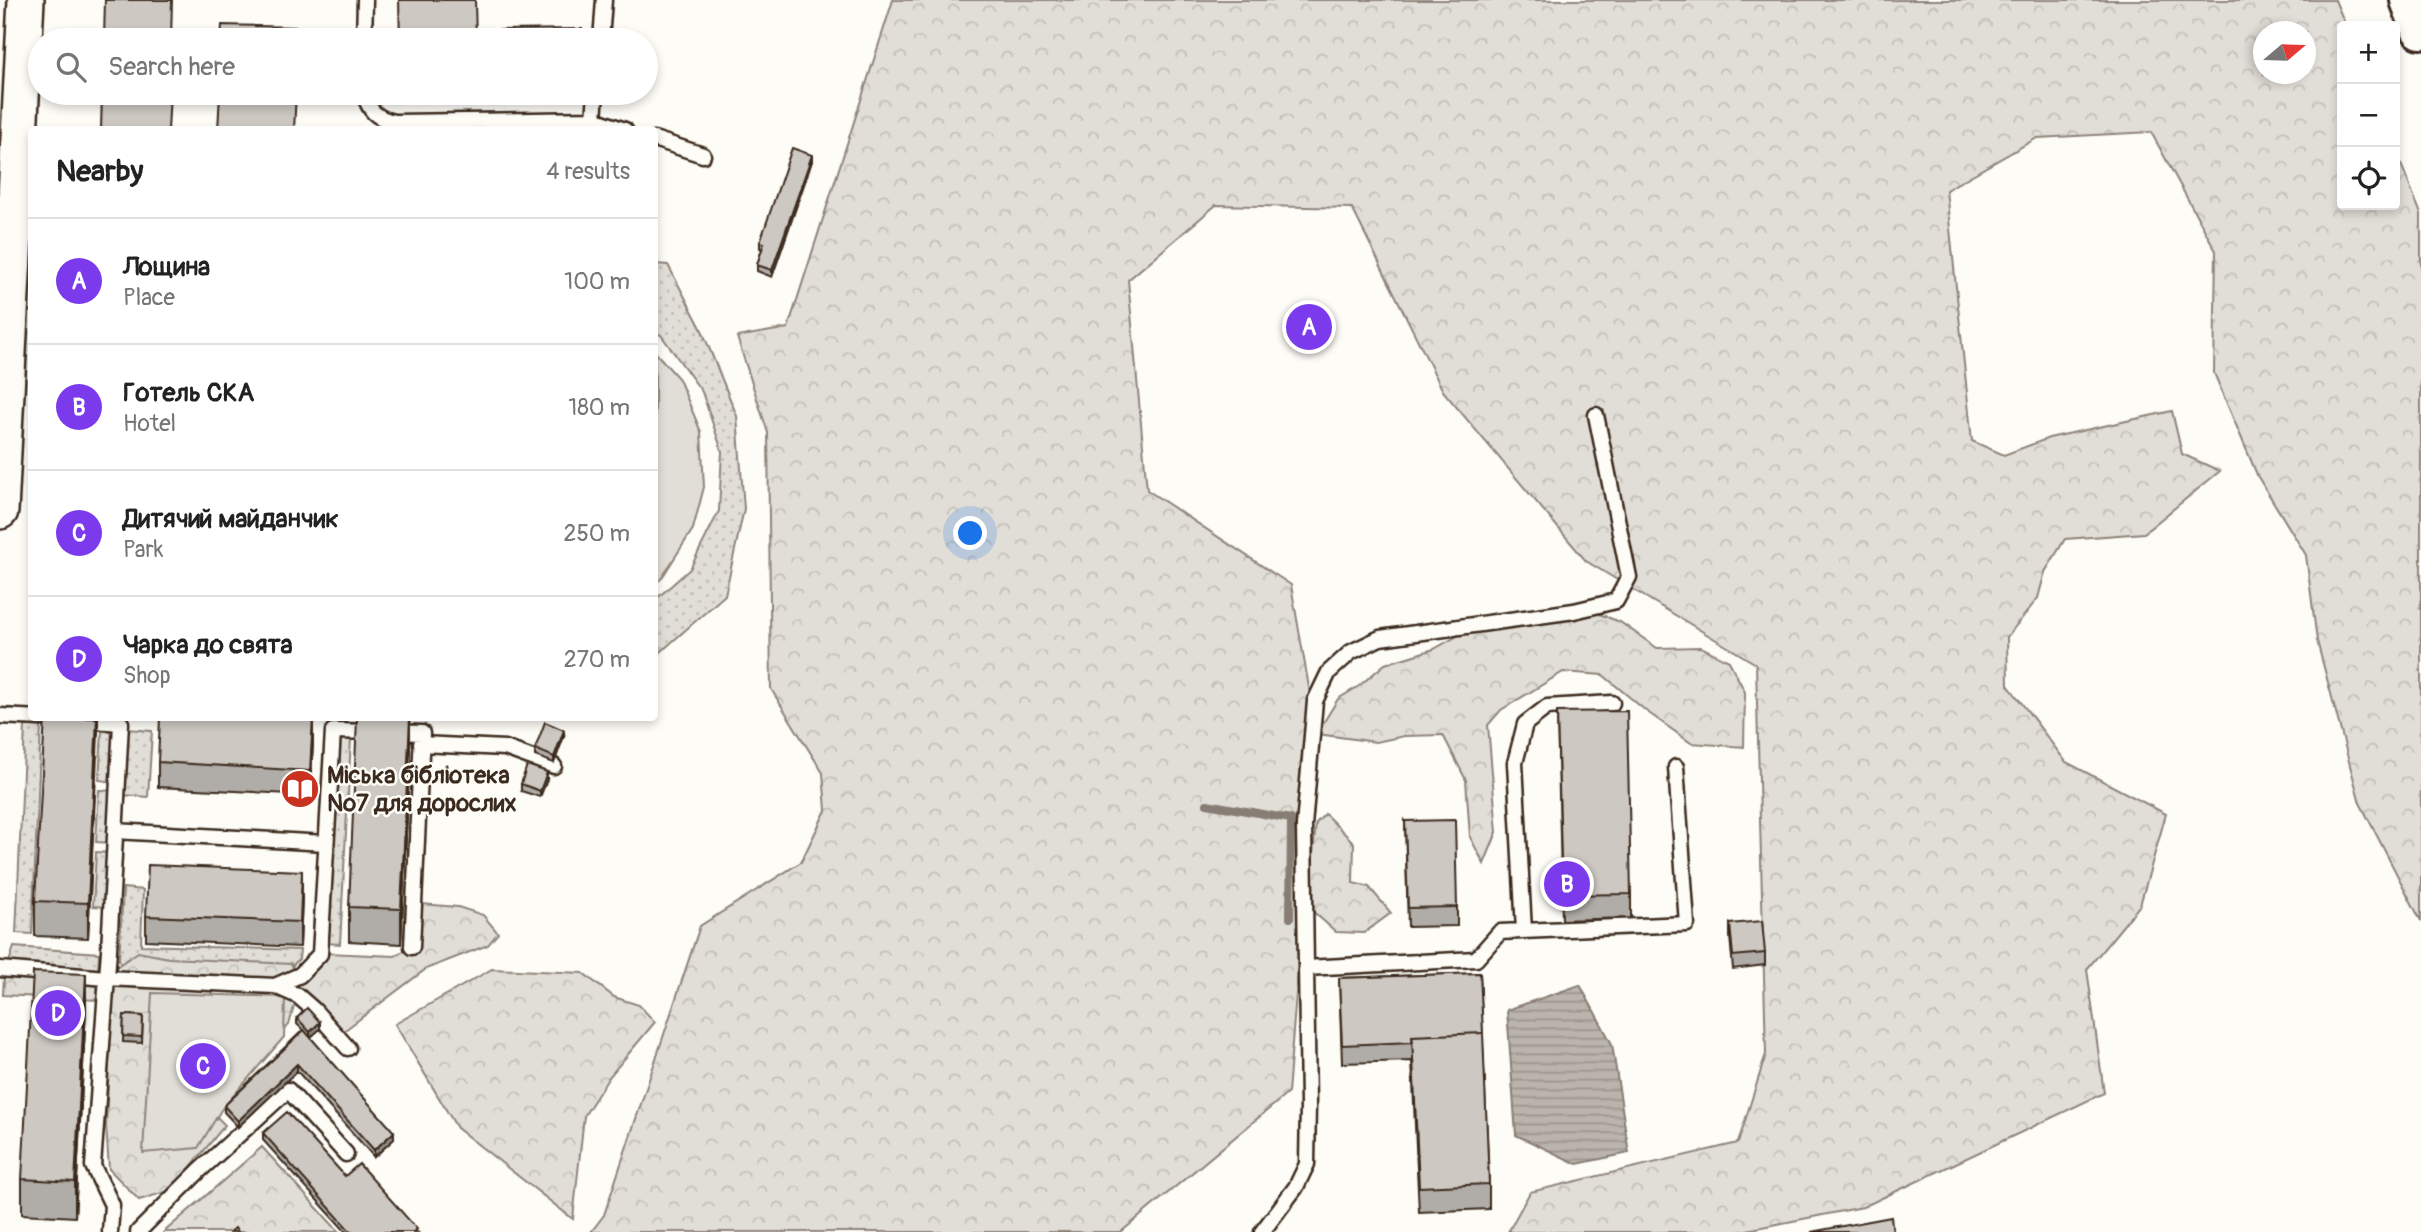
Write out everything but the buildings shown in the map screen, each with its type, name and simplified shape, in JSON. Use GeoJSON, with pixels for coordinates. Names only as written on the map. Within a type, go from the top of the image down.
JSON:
{"type":"FeatureCollection","features":[{"type":"Feature","properties":{"kind":"main road"},"geometry":{"type":"LineString","coordinates":[[2410,0],[2421,29]]}},
{"type":"Feature","properties":{"kind":"street"},"geometry":{"type":"LineString","coordinates":[[1,490],[7,252],[26,0]]}},
{"type":"Feature","properties":{"kind":"lane"},"geometry":{"type":"LineString","coordinates":[[364,28],[365,0]]}},
{"type":"Feature","properties":{"kind":"lane"},"geometry":{"type":"LineString","coordinates":[[602,28],[604,0]]}},
{"type":"Feature","properties":{"kind":"lane"},"geometry":{"type":"LineString","coordinates":[[367,105],[379,119],[394,122],[594,119],[614,126]]}},
{"type":"Feature","properties":{"kind":"lane"},"geometry":{"type":"LineString","coordinates":[[594,119],[595,105]]}},
{"type":"Feature","properties":{"kind":"lane"},"geometry":{"type":"LineString","coordinates":[[658,140],[703,155]]}},
{"type":"Feature","properties":{"kind":"lane"},"geometry":{"type":"LineString","coordinates":[[1262,1232],[1296,1187],[1307,1164],[1304,827],[1315,701],[1329,672],[1351,652],[1380,638],[1574,611],[1616,601],[1629,577],[1596,415]]}},
{"type":"Feature","properties":{"kind":"lane"},"geometry":{"type":"LineString","coordinates":[[1524,931],[1515,763],[1525,724],[1547,707],[1612,703]]}},
{"type":"Feature","properties":{"kind":"lane"},"geometry":{"type":"LineString","coordinates":[[0,716],[28,718]]}},
{"type":"Feature","properties":{"kind":"lane"},"geometry":{"type":"LineString","coordinates":[[86,721],[121,723],[93,1166],[112,1205],[110,1232]]}},
{"type":"Feature","properties":{"kind":"lane"},"geometry":{"type":"LineString","coordinates":[[275,986],[300,975],[320,954],[333,731],[422,733],[412,947]]}},
{"type":"Feature","properties":{"kind":"lane"},"geometry":{"type":"LineString","coordinates":[[421,744],[505,748],[554,766]]}},
{"type":"Feature","properties":{"kind":"lane"},"geometry":{"type":"LineString","coordinates":[[1306,968],[1476,959],[1500,932],[1688,924],[1676,767]]}},
{"type":"Feature","properties":{"kind":"lane"},"geometry":{"type":"LineString","coordinates":[[115,831],[326,843]]}},
{"type":"Feature","properties":{"kind":"lane"},"geometry":{"type":"LineString","coordinates":[[0,969],[106,978],[275,986],[298,996],[348,1048]]}},
{"type":"Feature","properties":{"kind":"lane"},"geometry":{"type":"LineString","coordinates":[[138,1232],[200,1170],[288,1090],[346,1154]]}},
{"type":"Feature","properties":{"kind":"green space"},"geometry":{"type":"Polygon","coordinates":[[[893,0],[2335,0],[2344,21],[2337,21],[2337,210],[2400,210],[2400,162],[2421,214],[2421,921],[2360,803],[2317,641],[2306,555],[2258,477],[2214,373],[2216,251],[2151,132],[2037,138],[1946,190],[1972,441],[2004,455],[2049,438],[2172,411],[2182,454],[2220,471],[2144,533],[2065,539],[2045,572],[2038,598],[2007,637],[2008,685],[2066,762],[2166,814],[2140,905],[2087,969],[2104,1093],[1863,1207],[1737,1232],[1508,1232],[1530,1192],[1738,1143],[1766,1054],[1756,664],[1586,561],[1443,391],[1352,208],[1216,205],[1128,280],[1147,490],[1291,585],[1317,733],[1338,699],[1359,686],[1385,664],[1434,649],[1479,624],[1586,609],[1620,622],[1657,648],[1701,647],[1729,661],[1745,692],[1744,747],[1691,743],[1646,711],[1603,675],[1563,672],[1501,710],[1488,725],[1497,832],[1484,864],[1470,837],[1466,780],[1443,735],[1404,736],[1376,742],[1317,734],[1288,1093],[1121,1232],[591,1232],[604,1215],[700,926],[801,862],[826,810],[823,773],[771,689],[768,433],[737,337],[788,328],[893,0]]]}},
{"type":"Feature","properties":{"kind":"green space"},"geometry":{"type":"Polygon","coordinates":[[[658,264],[668,265],[701,328],[737,416],[744,509],[725,595],[658,654],[658,597],[690,569],[719,511],[722,451],[702,392],[658,334],[658,264]]]}},
{"type":"Feature","properties":{"kind":"green space"},"geometry":{"type":"Polygon","coordinates":[[[658,355],[679,379],[701,432],[704,487],[693,529],[658,581],[658,355]]]}},
{"type":"Feature","properties":{"kind":"green space"},"geometry":{"type":"Polygon","coordinates":[[[25,726],[41,726],[32,934],[16,933],[25,726]]]}},
{"type":"Feature","properties":{"kind":"green space"},"geometry":{"type":"Polygon","coordinates":[[[127,729],[152,731],[148,797],[123,795],[127,729]]]}},
{"type":"Feature","properties":{"kind":"green space"},"geometry":{"type":"Polygon","coordinates":[[[102,731],[117,732],[114,782],[99,780],[102,731]]]}},
{"type":"Feature","properties":{"kind":"green space"},"geometry":{"type":"Polygon","coordinates":[[[335,738],[351,738],[340,944],[324,943],[335,738]]]}},
{"type":"Feature","properties":{"kind":"green space"},"geometry":{"type":"Polygon","coordinates":[[[99,790],[113,791],[111,843],[96,842],[99,790]]]}},
{"type":"Feature","properties":{"kind":"green space"},"geometry":{"type":"Polygon","coordinates":[[[1325,814],[1354,843],[1353,883],[1369,887],[1391,913],[1364,933],[1336,932],[1308,907],[1316,823],[1325,814]]]}},
{"type":"Feature","properties":{"kind":"green space"},"geometry":{"type":"Polygon","coordinates":[[[96,852],[110,853],[107,907],[93,906],[96,852]]]}},
{"type":"Feature","properties":{"kind":"green space"},"geometry":{"type":"Polygon","coordinates":[[[123,888],[143,890],[141,945],[300,950],[299,959],[290,968],[123,968],[119,960],[123,888]]]}},
{"type":"Feature","properties":{"kind":"green space"},"geometry":{"type":"Polygon","coordinates":[[[421,904],[458,907],[483,915],[498,933],[488,945],[426,969],[341,1033],[284,987],[295,1003],[289,1025],[277,1036],[240,1001],[236,992],[215,991],[205,1000],[214,1114],[225,1125],[172,1190],[139,1200],[109,1169],[106,1125],[112,996],[116,967],[138,952],[169,958],[291,964],[297,974],[296,982],[327,953],[395,956],[416,944],[421,904]]]}},
{"type":"Feature","properties":{"kind":"green space"},"geometry":{"type":"Polygon","coordinates":[[[14,947],[99,953],[98,971],[8,965],[14,947]]]}},
{"type":"Feature","properties":{"kind":"green space"},"geometry":{"type":"Polygon","coordinates":[[[492,969],[583,973],[614,997],[639,1005],[655,1022],[609,1077],[584,1116],[573,1219],[457,1128],[395,1024],[492,969]]]}},
{"type":"Feature","properties":{"kind":"green space"},"geometry":{"type":"Polygon","coordinates":[[[4,975],[98,980],[97,1000],[3,995],[4,975]]]}},
{"type":"Feature","properties":{"kind":"green space"},"geometry":{"type":"Polygon","coordinates":[[[152,993],[285,997],[284,1037],[221,1110],[198,1148],[143,1153],[152,993]]]}},
{"type":"Feature","properties":{"kind":"green space"},"geometry":{"type":"Polygon","coordinates":[[[262,1147],[339,1232],[164,1232],[262,1147]]]}},
{"type":"Feature","properties":{"kind":"shaded area"},"geometry":{"type":"Polygon","coordinates":[[[1580,985],[1612,1044],[1629,1153],[1577,1164],[1516,1135],[1507,1010],[1580,985]]]}},
{"type":"Feature","properties":{"kind":"waterway"},"geometry":{"type":"LineString","coordinates":[[1207,804],[1291,819],[1290,918]]}},
{"type":"Feature","properties":{"kind":"place","name":"Лощина"},"geometry":{"type":"Point","coordinates":[1309,327]}},
{"type":"Feature","properties":{"kind":"place","name":"Міська бібліотека №7 для дорослих"},"geometry":{"type":"Point","coordinates":[300,789]}},
{"type":"Feature","properties":{"kind":"place","name":"Готель СКА"},"geometry":{"type":"Point","coordinates":[1567,884]}},
{"type":"Feature","properties":{"kind":"place","name":"Чарка до свята"},"geometry":{"type":"Point","coordinates":[58,1013]}},
{"type":"Feature","properties":{"kind":"place","name":"Дитячий майданчик"},"geometry":{"type":"Point","coordinates":[203,1066]}}]}
